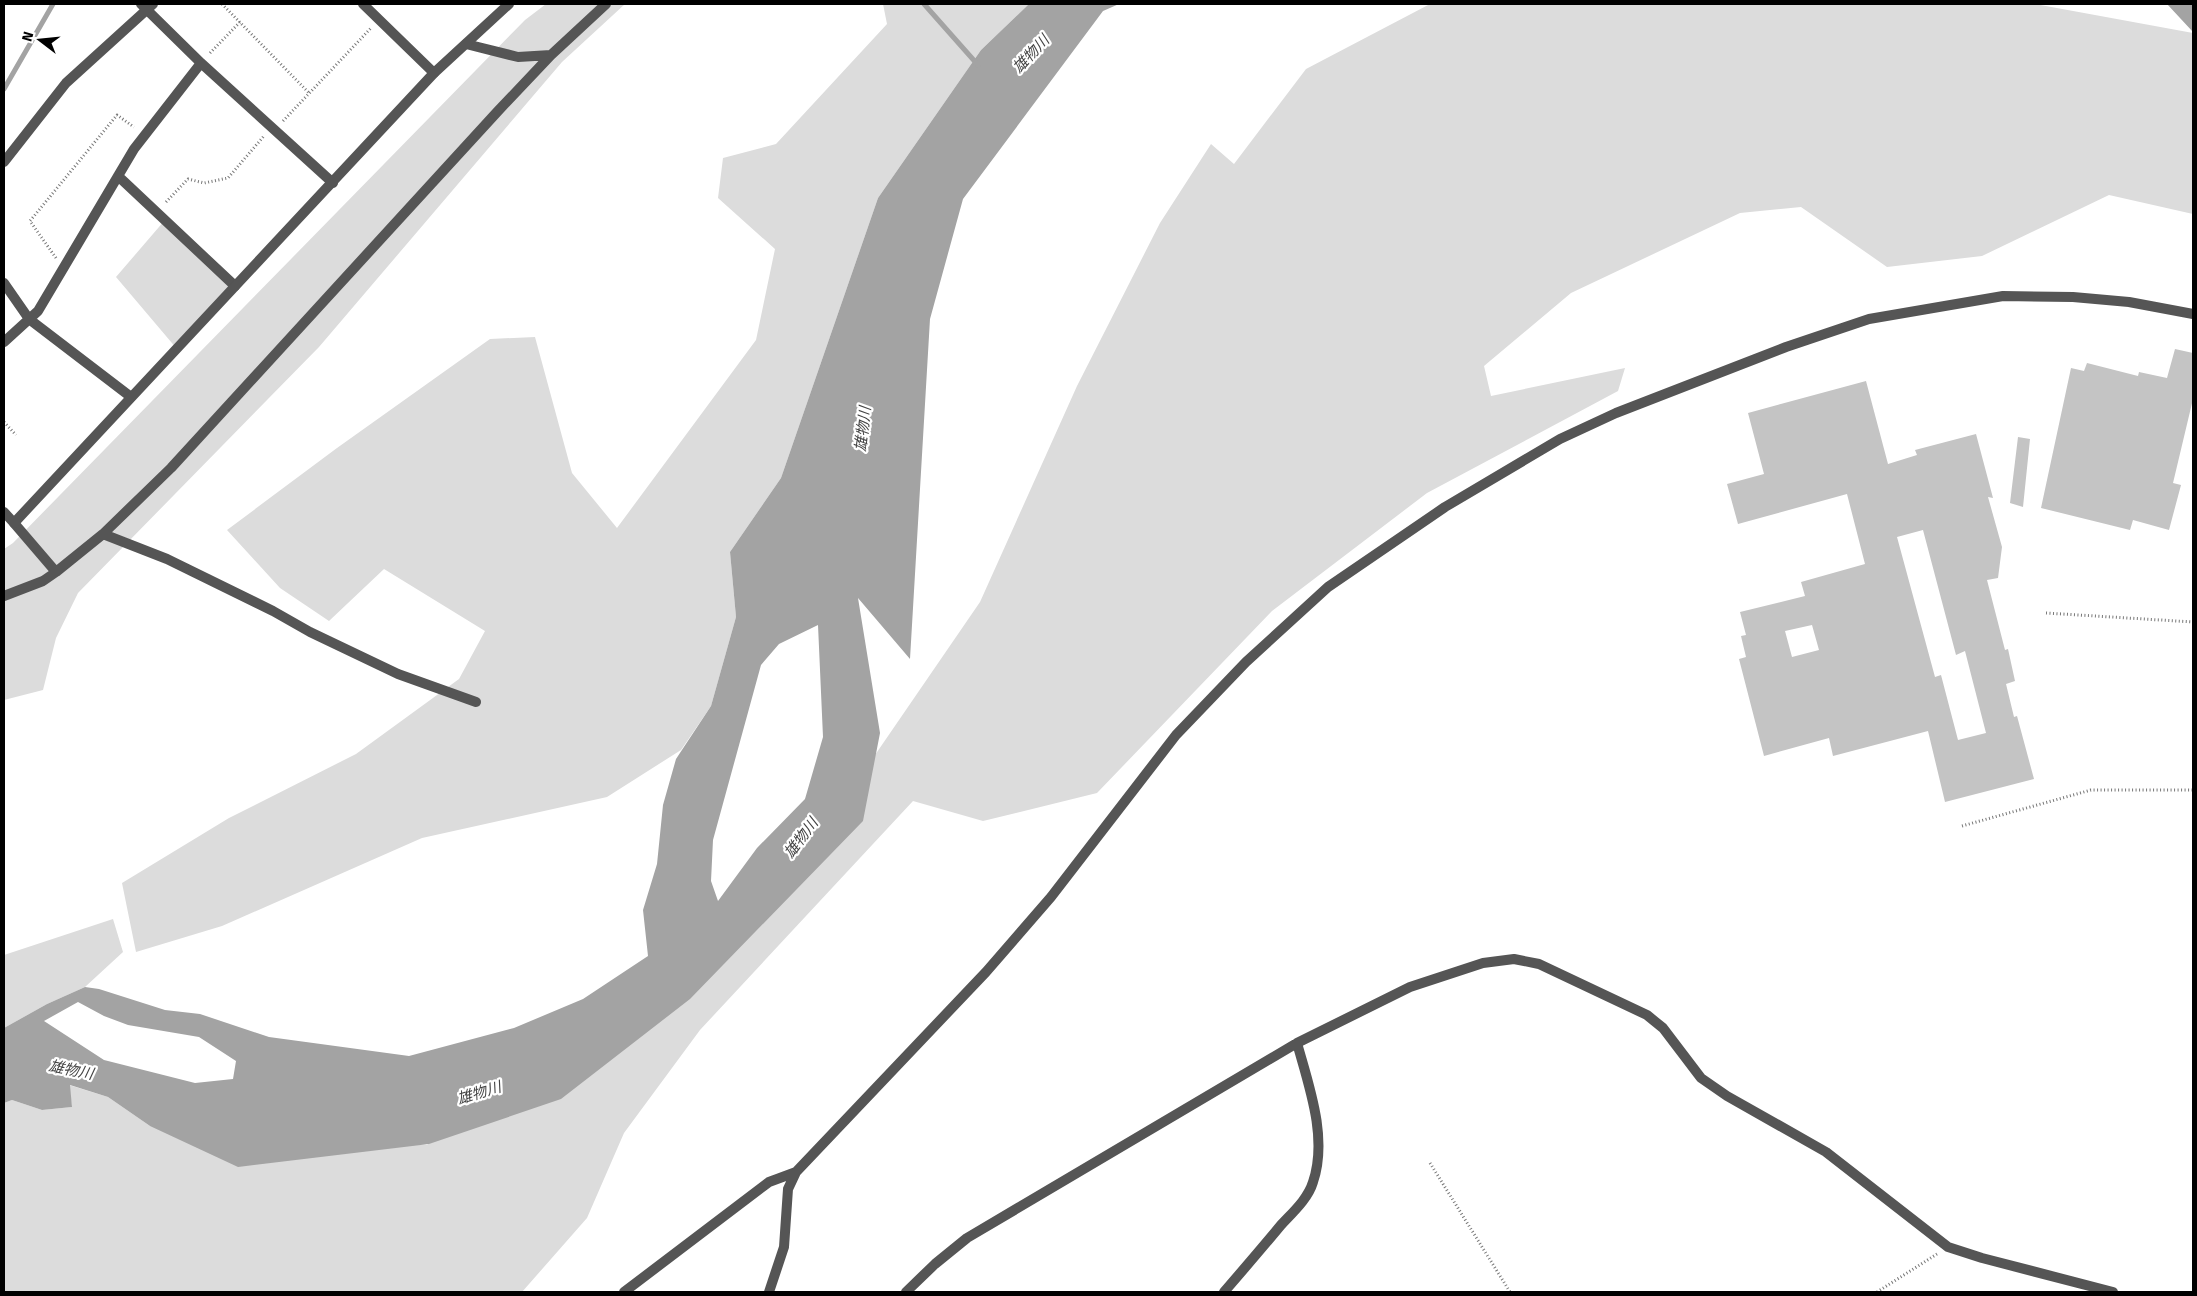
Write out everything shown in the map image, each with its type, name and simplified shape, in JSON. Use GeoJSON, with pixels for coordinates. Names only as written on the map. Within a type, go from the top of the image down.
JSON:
{"type":"FeatureCollection","features":[{"type":"Feature","properties":{"kind":"street"},"geometry":{"type":"LineString","coordinates":[[363,4],[434,74]]}},
{"type":"Feature","properties":{"kind":"street"},"geometry":{"type":"LineString","coordinates":[[14,523],[434,74],[509,4]]}},
{"type":"Feature","properties":{"kind":"street"},"geometry":{"type":"LineString","coordinates":[[4,596],[43,581],[56,572],[103,534],[172,468],[551,55],[606,4]]}},
{"type":"Feature","properties":{"kind":"street"},"geometry":{"type":"LineString","coordinates":[[4,162],[66,83],[147,6],[201,63],[333,183]]}},
{"type":"Feature","properties":{"kind":"street"},"geometry":{"type":"LineString","coordinates":[[466,44],[518,57],[551,55]]}},
{"type":"Feature","properties":{"kind":"street"},"geometry":{"type":"LineString","coordinates":[[4,342],[38,311],[118,176],[145,135],[201,63]]}},
{"type":"Feature","properties":{"kind":"street"},"geometry":{"type":"LineString","coordinates":[[118,176],[236,286]]}},
{"type":"Feature","properties":{"kind":"street"},"geometry":{"type":"LineString","coordinates":[[4,284],[29,319],[131,397]]}},
{"type":"Feature","properties":{"kind":"street"},"geometry":{"type":"LineString","coordinates":[[769,1292],[784,1247],[788,1189],[796,1172],[986,972],[1051,897],[1176,735],[1246,662],[1328,587],[1445,507],[1560,439],[1616,413],[1786,347],[1868,319],[2003,296],[2073,297],[2120,301],[2193,314]]}},
{"type":"Feature","properties":{"kind":"street"},"geometry":{"type":"LineString","coordinates":[[4,512],[56,572]]}},
{"type":"Feature","properties":{"kind":"street"},"geometry":{"type":"LineString","coordinates":[[103,534],[167,559],[273,611],[310,632],[398,674],[476,702]]}},
{"type":"Feature","properties":{"kind":"street"},"geometry":{"type":"LineString","coordinates":[[906,1292],[935,1264],[967,1238],[1297,1043],[1410,987],[1451,972],[1484,963],[1514,959],[1539,964],[1647,1016],[1663,1028],[1701,1078],[1727,1096],[1826,1152],[1948,1246],[1982,1258],[2113,1292]]}},
{"type":"Feature","properties":{"kind":"street"},"geometry":{"type":"LineString","coordinates":[[1224,1292],[1299,1204],[1313,1182],[1318,1151],[1316,1124],[1297,1043]]}},
{"type":"Feature","properties":{"kind":"street"},"geometry":{"type":"LineString","coordinates":[[624,1292],[769,1182],[796,1172]]}},
{"type":"Feature","properties":{"kind":"path"},"geometry":{"type":"LineString","coordinates":[[222,4],[309,93]]}},
{"type":"Feature","properties":{"kind":"path"},"geometry":{"type":"LineString","coordinates":[[156,212],[188,179],[204,183],[228,178],[272,127],[282,122],[378,19]]}},
{"type":"Feature","properties":{"kind":"path"},"geometry":{"type":"LineString","coordinates":[[201,63],[240,22]]}},
{"type":"Feature","properties":{"kind":"path"},"geometry":{"type":"LineString","coordinates":[[64,268],[30,221],[117,114],[145,135]]}},
{"type":"Feature","properties":{"kind":"path"},"geometry":{"type":"LineString","coordinates":[[4,422],[16,434]]}},
{"type":"Feature","properties":{"kind":"path"},"geometry":{"type":"LineString","coordinates":[[2046,613],[2193,622]]}},
{"type":"Feature","properties":{"kind":"path"},"geometry":{"type":"LineString","coordinates":[[1962,826],[2090,790],[2193,790]]}},
{"type":"Feature","properties":{"kind":"path"},"geometry":{"type":"LineString","coordinates":[[1430,1163],[1510,1292]]}},
{"type":"Feature","properties":{"kind":"path"},"geometry":{"type":"LineString","coordinates":[[1877,1292],[1948,1246]]}},
{"type":"Feature","properties":{"kind":"shaded area"},"geometry":{"type":"Polygon","coordinates":[[[546,4],[625,4],[562,62],[319,347],[78,593],[56,638],[43,690],[4,700],[4,549],[13,543],[525,20],[546,4]]]}},
{"type":"Feature","properties":{"kind":"shaded area"},"geometry":{"type":"Polygon","coordinates":[[[883,4],[1029,4],[981,50],[878,198],[781,478],[730,552],[736,617],[711,706],[681,750],[607,797],[422,838],[222,926],[136,952],[122,883],[229,818],[356,754],[459,679],[485,631],[384,569],[329,621],[280,588],[227,530],[337,448],[490,339],[535,337],[572,473],[617,528],[756,340],[775,249],[718,198],[723,158],[776,144],[887,24],[883,4]]]}},
{"type":"Feature","properties":{"kind":"shaded area"},"geometry":{"type":"Polygon","coordinates":[[[1430,4],[2035,4],[2193,33],[2193,214],[2109,195],[1982,256],[1887,267],[1801,207],[1740,213],[1571,293],[1484,366],[1491,396],[1625,368],[1618,391],[1427,493],[1272,611],[1097,793],[983,821],[913,801],[700,1030],[624,1133],[587,1218],[522,1292],[4,1292],[4,1103],[12,1100],[42,1110],[72,1107],[69,1085],[108,1097],[150,1126],[427,1145],[862,821],[875,755],[980,602],[1077,386],[1160,223],[1211,144],[1234,164],[1306,69],[1430,4]]]}},
{"type":"Feature","properties":{"kind":"shaded area"},"geometry":{"type":"Polygon","coordinates":[[[165,220],[235,286],[177,349],[116,277],[165,220]]]}},
{"type":"Feature","properties":{"kind":"shaded area"},"geometry":{"type":"Polygon","coordinates":[[[113,919],[123,952],[85,987],[47,1004],[4,1028],[4,955],[113,919]]]}},
{"type":"Feature","properties":{"kind":"water","name":"雄物川"},"geometry":{"type":"Polygon","coordinates":[[[1029,4],[1119,4],[1103,11],[963,199],[930,319],[910,659],[858,598],[880,733],[863,821],[690,999],[561,1099],[429,1144],[238,1167],[150,1126],[108,1097],[70,1085],[72,1107],[42,1110],[12,1100],[4,1103],[4,1028],[47,1004],[85,987],[99,989],[165,1010],[200,1014],[269,1037],[409,1056],[514,1028],[583,999],[648,956],[643,910],[657,864],[663,805],[676,759],[711,706],[736,617],[730,552],[781,478],[878,198],[981,50],[1029,4]],[[818,625],[779,644],[761,665],[713,840],[711,881],[718,901],[757,848],[805,799],[823,737],[818,625]],[[78,1002],[44,1021],[104,1060],[195,1083],[233,1079],[236,1061],[199,1037],[128,1025],[104,1016],[78,1002]]]}},
{"type":"Feature","properties":{"kind":"water"},"geometry":{"type":"Polygon","coordinates":[[[2167,4],[2193,4],[2193,32],[2167,4]]]}},
{"type":"Feature","properties":{"kind":"building"},"geometry":{"type":"Polygon","coordinates":[[[2175,349],[2193,353],[2193,399],[2173,483],[2181,485],[2169,530],[2133,520],[2130,530],[2041,508],[2071,368],[2084,371],[2087,363],[2138,376],[2139,372],[2167,378],[2175,349]]]}},
{"type":"Feature","properties":{"kind":"building"},"geometry":{"type":"Polygon","coordinates":[[[1866,381],[1888,464],[1917,455],[1915,450],[1976,434],[1993,498],[1988,497],[2002,547],[1998,578],[1987,580],[2005,650],[2008,649],[2015,681],[2006,684],[2014,717],[2017,716],[2034,779],[1945,802],[1928,731],[1833,756],[1829,738],[1764,756],[1739,659],[1746,657],[1741,636],[1746,635],[1740,612],[1805,596],[1801,582],[1865,564],[1847,494],[1738,524],[1727,484],[1764,474],[1748,413],[1866,381]],[[1923,530],[1897,537],[1935,677],[1941,675],[1958,740],[1986,733],[1965,651],[1956,655],[1923,530]],[[1812,625],[1785,631],[1792,657],[1819,650],[1812,625]]]}},
{"type":"Feature","properties":{"kind":"building"},"geometry":{"type":"Polygon","coordinates":[[[2018,437],[2030,439],[2023,507],[2010,503],[2018,437]]]}},
{"type":"Feature","properties":{"kind":"waterway"},"geometry":{"type":"LineString","coordinates":[[4,89],[53,4]]}},
{"type":"Feature","properties":{"kind":"waterway"},"geometry":{"type":"LineString","coordinates":[[924,4],[978,65]]}}]}
